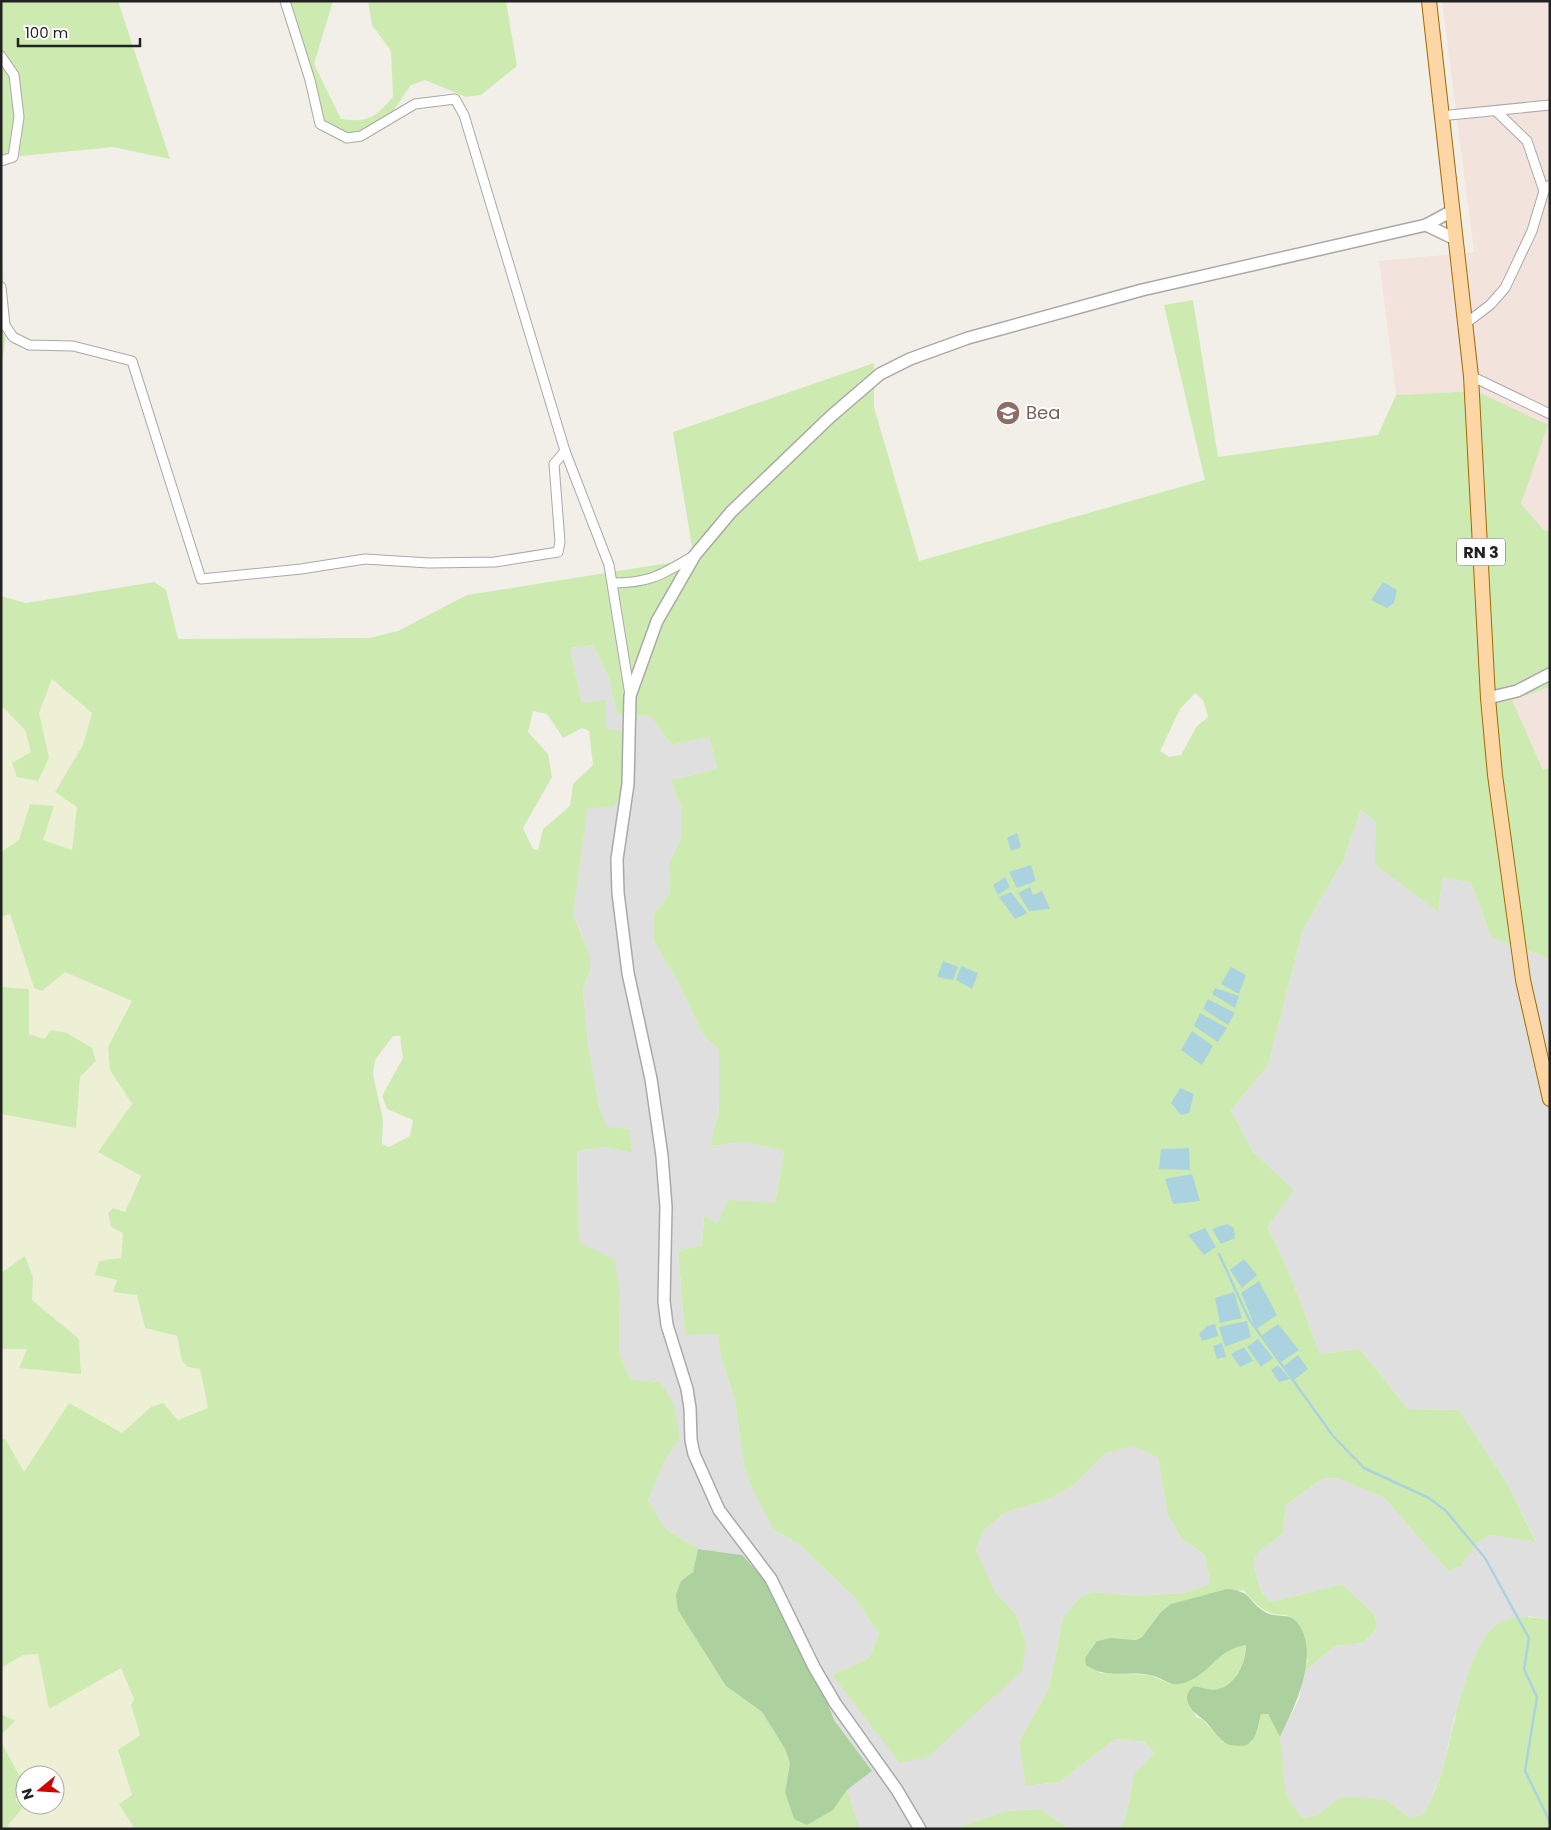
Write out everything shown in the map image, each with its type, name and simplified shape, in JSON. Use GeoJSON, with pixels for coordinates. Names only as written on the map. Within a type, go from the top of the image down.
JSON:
{"type":"FeatureCollection","features":[{"type":"Feature","properties":{"kind":"main road","name":"RN 3"},"geometry":{"type":"LineString","coordinates":[[1429,1],[1440,116],[1472,376],[1488,698],[1495,775],[1522,970],[1550,1099]]}},
{"type":"Feature","properties":{"kind":"street"},"geometry":{"type":"LineString","coordinates":[[285,1],[310,80],[320,124],[347,138],[361,136],[414,104],[456,99],[464,115],[566,451],[609,565],[613,583],[616,621],[630,696],[628,784],[617,859],[618,893],[628,973],[651,1079],[662,1156],[666,1207],[664,1301],[667,1325],[687,1389],[694,1454],[719,1510],[771,1579],[814,1667],[835,1703],[897,1790],[920,1829]]}},
{"type":"Feature","properties":{"kind":"street"},"geometry":{"type":"LineString","coordinates":[[1,56],[14,76],[19,117],[13,157],[1,161]]}},
{"type":"Feature","properties":{"kind":"street"},"geometry":{"type":"LineString","coordinates":[[1440,116],[1550,105]]}},
{"type":"Feature","properties":{"kind":"street"},"geometry":{"type":"LineString","coordinates":[[1465,324],[1490,305],[1505,288],[1532,231],[1547,188],[1527,141],[1496,111]]}},
{"type":"Feature","properties":{"kind":"street"},"geometry":{"type":"LineString","coordinates":[[630,696],[657,621],[695,555],[731,512],[830,418],[880,374],[910,359],[968,338],[1142,290],[1426,225],[1452,211]]}},
{"type":"Feature","properties":{"kind":"street"},"geometry":{"type":"LineString","coordinates":[[1426,225],[1455,239]]}},
{"type":"Feature","properties":{"kind":"street"},"geometry":{"type":"LineString","coordinates":[[1,287],[5,325],[13,337],[29,345],[73,346],[132,361],[201,579],[301,569],[365,559],[429,563],[495,562],[558,552],[560,542],[554,464],[566,451]]}},
{"type":"Feature","properties":{"kind":"street"},"geometry":{"type":"LineString","coordinates":[[1472,376],[1550,414]]}},
{"type":"Feature","properties":{"kind":"street"},"geometry":{"type":"LineString","coordinates":[[613,583],[632,583],[657,577],[695,555]]}},
{"type":"Feature","properties":{"kind":"street"},"geometry":{"type":"LineString","coordinates":[[1488,698],[1517,691],[1550,674]]}},
{"type":"Feature","properties":{"kind":"shaded area"},"geometry":{"type":"Polygon","coordinates":[[[1442,1],[1550,1],[1550,530],[1545,531],[1521,504],[1476,391],[1396,395],[1379,261],[1474,252],[1442,1]]]}},
{"type":"Feature","properties":{"kind":"shaded area"},"geometry":{"type":"Polygon","coordinates":[[[593,645],[608,676],[618,715],[650,716],[672,745],[709,737],[717,769],[671,780],[682,810],[682,836],[669,864],[670,893],[654,914],[654,941],[679,984],[703,1035],[719,1050],[719,1110],[710,1146],[745,1142],[784,1151],[775,1203],[718,1223],[704,1216],[702,1245],[678,1251],[685,1334],[718,1334],[721,1357],[735,1401],[744,1467],[774,1530],[800,1545],[854,1597],[879,1634],[869,1658],[832,1675],[1026,1642],[1015,1613],[995,1592],[980,1565],[976,1550],[983,1531],[1006,1512],[1047,1500],[1073,1486],[1105,1454],[1133,1446],[1158,1458],[1168,1515],[1182,1539],[1205,1555],[1210,1584],[1183,1593],[1138,1596],[1094,1592],[1063,1618],[1049,1688],[1019,1742],[1026,1786],[1060,1782],[1115,1739],[1144,1742],[1154,1753],[1134,1774],[1125,1820],[1118,1829],[1070,1829],[1040,1809],[1006,1811],[953,1829],[860,1829],[847,1790],[871,1771],[834,1720],[804,1640],[742,1555],[698,1549],[666,1529],[648,1500],[666,1458],[680,1439],[660,1382],[630,1379],[619,1351],[620,1292],[579,1242],[577,1151],[606,1147],[632,1153],[607,1127],[600,1109],[588,1045],[583,989],[590,970],[581,933],[573,914],[588,807],[612,807],[625,732],[605,729],[582,703],[570,648],[593,645]]]}},
{"type":"Feature","properties":{"kind":"shaded area"},"geometry":{"type":"Polygon","coordinates":[[[1550,687],[1550,768],[1543,770],[1512,700],[1550,687]]]}},
{"type":"Feature","properties":{"kind":"shaded area"},"geometry":{"type":"Polygon","coordinates":[[[1361,810],[1376,822],[1438,911],[1443,877],[1471,883],[1491,937],[1550,959],[1550,1620],[1528,1616],[1455,1715],[1442,1773],[1424,1814],[1410,1818],[1386,1800],[1341,1798],[1317,1815],[1303,1818],[1293,1808],[1282,1781],[1280,1737],[1299,1699],[1303,1673],[1335,1646],[1363,1643],[1377,1629],[1375,1615],[1342,1584],[1271,1602],[1261,1591],[1253,1564],[1259,1551],[1283,1534],[1286,1505],[1322,1479],[1337,1478],[1384,1498],[1448,1571],[1461,1566],[1478,1541],[1491,1535],[1536,1541],[1508,1485],[1459,1410],[1408,1409],[1360,1349],[1320,1354],[1291,1277],[1268,1227],[1293,1190],[1253,1152],[1231,1110],[1268,1066],[1303,930],[1344,859],[1361,810]]]}},
{"type":"Feature","properties":{"kind":"green space"},"geometry":{"type":"Polygon","coordinates":[[[1,1],[118,1],[170,159],[113,147],[1,158],[1,1]]]}},
{"type":"Feature","properties":{"kind":"green space"},"geometry":{"type":"Polygon","coordinates":[[[284,1],[333,1],[314,64],[341,119],[358,120],[371,117],[393,97],[391,51],[372,25],[368,1],[506,1],[517,66],[481,95],[466,97],[425,80],[411,85],[384,124],[358,134],[343,133],[319,119],[284,1]]]}},
{"type":"Feature","properties":{"kind":"green space"},"geometry":{"type":"Polygon","coordinates":[[[1,239],[6,333],[1,372],[1,239]]]}},
{"type":"Feature","properties":{"kind":"green space"},"geometry":{"type":"Polygon","coordinates":[[[1193,300],[1218,457],[1378,435],[1396,395],[1476,391],[1548,425],[1521,504],[1545,531],[1550,530],[1550,687],[1512,700],[1543,770],[1550,768],[1550,959],[1491,937],[1471,883],[1443,877],[1438,912],[1375,864],[1376,822],[1361,810],[1344,859],[1303,930],[1268,1066],[1231,1110],[1253,1152],[1294,1190],[1268,1227],[1291,1277],[1320,1354],[1360,1349],[1408,1409],[1459,1410],[1508,1485],[1536,1542],[1491,1535],[1478,1542],[1461,1566],[1448,1571],[1384,1498],[1337,1478],[1322,1479],[1286,1505],[1283,1534],[1259,1551],[1253,1564],[1261,1591],[1271,1602],[1342,1584],[1375,1615],[1377,1629],[1363,1643],[1335,1646],[1303,1673],[1308,1661],[1287,1615],[1279,1615],[1267,1611],[1243,1590],[1160,1613],[1142,1637],[1136,1640],[1112,1638],[1099,1673],[1150,1675],[1170,1684],[1191,1680],[1232,1647],[1246,1645],[1244,1658],[1235,1678],[1230,1683],[1215,1689],[1194,1686],[1187,1697],[1196,1717],[1203,1720],[1223,1742],[1251,1743],[1258,1729],[1261,1714],[1268,1714],[1280,1738],[1285,1788],[1294,1807],[1303,1818],[1317,1815],[1341,1797],[1356,1797],[1386,1800],[1410,1818],[1424,1814],[1436,1788],[1470,1668],[1479,1647],[1489,1632],[1501,1622],[1513,1618],[1532,1617],[1550,1620],[1550,1829],[1118,1829],[1125,1820],[1134,1774],[1154,1753],[1144,1742],[1115,1739],[1060,1782],[1026,1786],[1019,1742],[1049,1688],[1063,1618],[1081,1597],[1094,1592],[1138,1596],[1183,1593],[1210,1584],[1205,1555],[1182,1539],[1168,1515],[1158,1458],[1133,1446],[1105,1454],[1073,1486],[1047,1500],[1006,1512],[983,1531],[976,1550],[995,1592],[1015,1613],[1026,1642],[1022,1671],[928,1757],[900,1763],[832,1675],[869,1658],[879,1634],[854,1597],[800,1545],[774,1530],[756,1496],[744,1467],[735,1401],[721,1357],[718,1334],[685,1335],[678,1251],[702,1245],[704,1216],[718,1223],[728,1200],[775,1203],[784,1151],[745,1142],[710,1146],[719,1110],[719,1050],[703,1035],[679,984],[654,941],[654,914],[670,893],[669,864],[682,836],[682,810],[671,780],[717,769],[709,737],[672,745],[650,716],[618,715],[608,676],[593,645],[570,648],[582,703],[605,700],[605,728],[625,732],[624,796],[612,807],[588,808],[573,914],[590,957],[590,970],[583,989],[588,1045],[600,1109],[607,1127],[629,1129],[632,1153],[606,1147],[577,1151],[579,1242],[615,1260],[620,1292],[619,1351],[630,1379],[660,1382],[674,1404],[680,1439],[666,1458],[648,1500],[666,1529],[698,1549],[693,1573],[681,1581],[726,1686],[762,1712],[785,1749],[790,1763],[785,1792],[833,1810],[847,1790],[860,1829],[135,1829],[119,1804],[132,1795],[118,1750],[140,1735],[131,1705],[134,1699],[121,1668],[49,1709],[38,1654],[23,1655],[1,1668],[1,1438],[6,1440],[24,1472],[69,1403],[122,1433],[151,1407],[163,1403],[178,1420],[208,1408],[200,1369],[187,1367],[182,1361],[177,1336],[145,1328],[137,1295],[113,1292],[117,1280],[95,1275],[99,1261],[121,1258],[123,1233],[111,1227],[108,1213],[113,1208],[125,1212],[141,1176],[98,1152],[132,1104],[110,1070],[108,1047],[132,1001],[65,972],[42,991],[34,988],[10,914],[1,917],[1,852],[19,840],[30,804],[54,806],[43,840],[72,850],[77,807],[55,792],[83,745],[92,713],[52,679],[39,713],[49,758],[38,781],[17,777],[12,763],[31,752],[25,730],[1,705],[1,596],[26,603],[154,582],[166,590],[178,639],[369,638],[398,631],[467,595],[694,559],[673,432],[874,363],[874,407],[919,561],[1205,480],[1164,305],[1193,300]],[[1195,693],[1180,709],[1160,751],[1169,757],[1181,755],[1197,726],[1208,717],[1203,700],[1195,693]],[[533,711],[528,732],[548,754],[552,777],[523,828],[533,849],[538,850],[543,829],[570,806],[573,784],[593,765],[589,731],[582,728],[563,738],[547,714],[533,711]],[[393,1036],[375,1060],[373,1075],[383,1119],[382,1144],[389,1147],[410,1136],[413,1120],[387,1109],[382,1096],[403,1058],[400,1036],[393,1036]]]}},
{"type":"Feature","properties":{"kind":"green space"},"geometry":{"type":"Polygon","coordinates":[[[52,679],[92,713],[83,745],[55,792],[77,807],[72,850],[43,840],[30,804],[19,841],[1,852],[1,798],[3,796],[1,793],[1,705],[25,730],[31,753],[48,758],[39,713],[52,679]]]}},
{"type":"Feature","properties":{"kind":"green space"},"geometry":{"type":"Polygon","coordinates":[[[9,914],[34,988],[43,991],[64,972],[133,1000],[108,1047],[110,1070],[132,1104],[98,1152],[141,1176],[124,1213],[121,1258],[114,1292],[137,1295],[145,1328],[177,1336],[182,1361],[187,1367],[200,1369],[208,1408],[177,1420],[151,1407],[122,1434],[24,1472],[6,1440],[1,1438],[1,1349],[27,1349],[19,1368],[79,1339],[32,1300],[33,1277],[25,1256],[1,1273],[1,1114],[75,1127],[80,1076],[45,1039],[29,1034],[29,989],[1,987],[1,917],[9,914]]]}},
{"type":"Feature","properties":{"kind":"green space"},"geometry":{"type":"Polygon","coordinates":[[[1,987],[29,989],[29,1034],[45,1039],[51,1030],[67,1033],[92,1048],[96,1061],[80,1077],[76,1128],[1,1114],[1,987]]]}},
{"type":"Feature","properties":{"kind":"green space"},"geometry":{"type":"Polygon","coordinates":[[[25,1256],[33,1277],[32,1300],[79,1339],[81,1374],[19,1368],[27,1349],[1,1349],[1,1273],[25,1256]]]}},
{"type":"Feature","properties":{"kind":"green space"},"geometry":{"type":"Polygon","coordinates":[[[698,1549],[742,1555],[772,1588],[804,1640],[834,1720],[872,1771],[847,1790],[833,1810],[807,1825],[794,1819],[785,1792],[790,1763],[785,1749],[762,1712],[726,1686],[678,1610],[676,1595],[681,1581],[693,1572],[698,1549]]]}},
{"type":"Feature","properties":{"kind":"green space"},"geometry":{"type":"Polygon","coordinates":[[[1227,1589],[1246,1594],[1259,1608],[1269,1614],[1291,1618],[1299,1625],[1305,1638],[1307,1652],[1303,1682],[1280,1737],[1268,1714],[1261,1714],[1253,1740],[1239,1746],[1228,1744],[1221,1740],[1188,1703],[1188,1695],[1194,1686],[1215,1689],[1224,1687],[1235,1678],[1242,1665],[1246,1645],[1229,1651],[1197,1677],[1177,1684],[1172,1684],[1150,1675],[1102,1672],[1086,1665],[1085,1658],[1097,1641],[1112,1638],[1136,1640],[1142,1637],[1160,1613],[1171,1604],[1227,1589]]]}},
{"type":"Feature","properties":{"kind":"green space"},"geometry":{"type":"Polygon","coordinates":[[[38,1654],[121,1668],[134,1699],[131,1705],[140,1735],[119,1751],[132,1795],[120,1805],[135,1829],[9,1829],[8,1826],[17,1815],[65,1815],[65,1765],[15,1765],[15,1768],[1,1742],[1,1735],[15,1721],[1,1714],[1,1668],[23,1655],[38,1654]]]}},
{"type":"Feature","properties":{"kind":"green space"},"geometry":{"type":"Polygon","coordinates":[[[1,1714],[15,1721],[1,1735],[1,1714]]]}},
{"type":"Feature","properties":{"kind":"green space"},"geometry":{"type":"Polygon","coordinates":[[[1,1742],[15,1768],[15,1815],[17,1815],[8,1825],[9,1829],[1,1829],[1,1742]]]}},
{"type":"Feature","properties":{"kind":"green space"},"geometry":{"type":"Polygon","coordinates":[[[1040,1809],[1070,1829],[953,1829],[1006,1811],[1040,1809]]]}},
{"type":"Feature","properties":{"kind":"water"},"geometry":{"type":"Polygon","coordinates":[[[1383,582],[1397,590],[1394,603],[1387,608],[1371,600],[1383,582]]]}},
{"type":"Feature","properties":{"kind":"water"},"geometry":{"type":"Polygon","coordinates":[[[1017,833],[1021,847],[1011,851],[1007,838],[1017,833]]]}},
{"type":"Feature","properties":{"kind":"water"},"geometry":{"type":"Polygon","coordinates":[[[1031,865],[1036,881],[1017,888],[1009,872],[1031,865]]]}},
{"type":"Feature","properties":{"kind":"water"},"geometry":{"type":"Polygon","coordinates":[[[1005,877],[1010,887],[998,895],[993,885],[1005,877]]]}},
{"type":"Feature","properties":{"kind":"water"},"geometry":{"type":"Polygon","coordinates":[[[1030,887],[1033,895],[1042,891],[1050,909],[1029,911],[1018,893],[1030,887]]]}},
{"type":"Feature","properties":{"kind":"water"},"geometry":{"type":"Polygon","coordinates":[[[1011,892],[1027,913],[1015,919],[999,897],[1011,892]]]}},
{"type":"Feature","properties":{"kind":"water"},"geometry":{"type":"Polygon","coordinates":[[[943,961],[958,967],[953,980],[937,977],[943,961]]]}},
{"type":"Feature","properties":{"kind":"water"},"geometry":{"type":"Polygon","coordinates":[[[961,966],[978,973],[972,989],[956,980],[961,966]]]}},
{"type":"Feature","properties":{"kind":"water"},"geometry":{"type":"Polygon","coordinates":[[[1231,967],[1246,975],[1239,994],[1221,984],[1231,967]]]}},
{"type":"Feature","properties":{"kind":"water"},"geometry":{"type":"Polygon","coordinates":[[[1215,988],[1239,996],[1235,1008],[1212,994],[1215,988]]]}},
{"type":"Feature","properties":{"kind":"water"},"geometry":{"type":"Polygon","coordinates":[[[1208,999],[1235,1013],[1228,1025],[1203,1009],[1208,999]]]}},
{"type":"Feature","properties":{"kind":"water"},"geometry":{"type":"Polygon","coordinates":[[[1200,1013],[1227,1028],[1218,1042],[1194,1026],[1200,1013]]]}},
{"type":"Feature","properties":{"kind":"water"},"geometry":{"type":"Polygon","coordinates":[[[1192,1031],[1213,1046],[1202,1065],[1181,1050],[1192,1031]]]}},
{"type":"Feature","properties":{"kind":"water"},"geometry":{"type":"Polygon","coordinates":[[[1180,1088],[1194,1094],[1189,1113],[1181,1115],[1171,1103],[1180,1088]]]}},
{"type":"Feature","properties":{"kind":"water"},"geometry":{"type":"Polygon","coordinates":[[[1189,1148],[1190,1170],[1159,1169],[1161,1149],[1189,1148]]]}},
{"type":"Feature","properties":{"kind":"water"},"geometry":{"type":"Polygon","coordinates":[[[1192,1174],[1200,1201],[1173,1204],[1165,1179],[1192,1174]]]}},
{"type":"Feature","properties":{"kind":"water"},"geometry":{"type":"Polygon","coordinates":[[[1227,1224],[1234,1228],[1235,1238],[1221,1244],[1212,1229],[1227,1224]]]}},
{"type":"Feature","properties":{"kind":"water"},"geometry":{"type":"Polygon","coordinates":[[[1205,1228],[1216,1247],[1204,1255],[1188,1235],[1205,1228]]]}},
{"type":"Feature","properties":{"kind":"water"},"geometry":{"type":"Polygon","coordinates":[[[1244,1259],[1257,1275],[1242,1288],[1230,1270],[1244,1259]]]}},
{"type":"Feature","properties":{"kind":"water"},"geometry":{"type":"Polygon","coordinates":[[[1259,1281],[1277,1315],[1256,1329],[1241,1293],[1259,1281]]]}},
{"type":"Feature","properties":{"kind":"water"},"geometry":{"type":"Polygon","coordinates":[[[1234,1292],[1242,1318],[1220,1323],[1215,1298],[1234,1292]]]}},
{"type":"Feature","properties":{"kind":"water"},"geometry":{"type":"Polygon","coordinates":[[[1247,1321],[1251,1337],[1225,1347],[1219,1327],[1247,1321]]]}},
{"type":"Feature","properties":{"kind":"water"},"geometry":{"type":"Polygon","coordinates":[[[1215,1324],[1218,1336],[1202,1341],[1199,1334],[1207,1326],[1215,1324]]]}},
{"type":"Feature","properties":{"kind":"water"},"geometry":{"type":"Polygon","coordinates":[[[1278,1324],[1299,1350],[1281,1362],[1262,1335],[1278,1324]]]}},
{"type":"Feature","properties":{"kind":"water"},"geometry":{"type":"Polygon","coordinates":[[[1258,1339],[1273,1358],[1261,1367],[1247,1347],[1258,1339]]]}},
{"type":"Feature","properties":{"kind":"water"},"geometry":{"type":"Polygon","coordinates":[[[1222,1343],[1226,1357],[1217,1359],[1213,1346],[1222,1343]]]}},
{"type":"Feature","properties":{"kind":"water"},"geometry":{"type":"Polygon","coordinates":[[[1244,1347],[1253,1361],[1240,1367],[1231,1354],[1244,1347]]]}},
{"type":"Feature","properties":{"kind":"water"},"geometry":{"type":"Polygon","coordinates":[[[1298,1355],[1308,1369],[1294,1380],[1284,1366],[1298,1355]]]}},
{"type":"Feature","properties":{"kind":"water"},"geometry":{"type":"Polygon","coordinates":[[[1278,1365],[1290,1379],[1279,1382],[1271,1370],[1278,1365]]]}},
{"type":"Feature","properties":{"kind":"waterway"},"geometry":{"type":"LineString","coordinates":[[1219,1254],[1249,1319],[1333,1436],[1364,1468],[1429,1498],[1446,1511],[1485,1558],[1529,1638],[1524,1669],[1537,1697],[1525,1771],[1550,1822]]}},
{"type":"Feature","properties":{"kind":"place","name":"Bea"},"geometry":{"type":"Point","coordinates":[1008,413]}}]}
